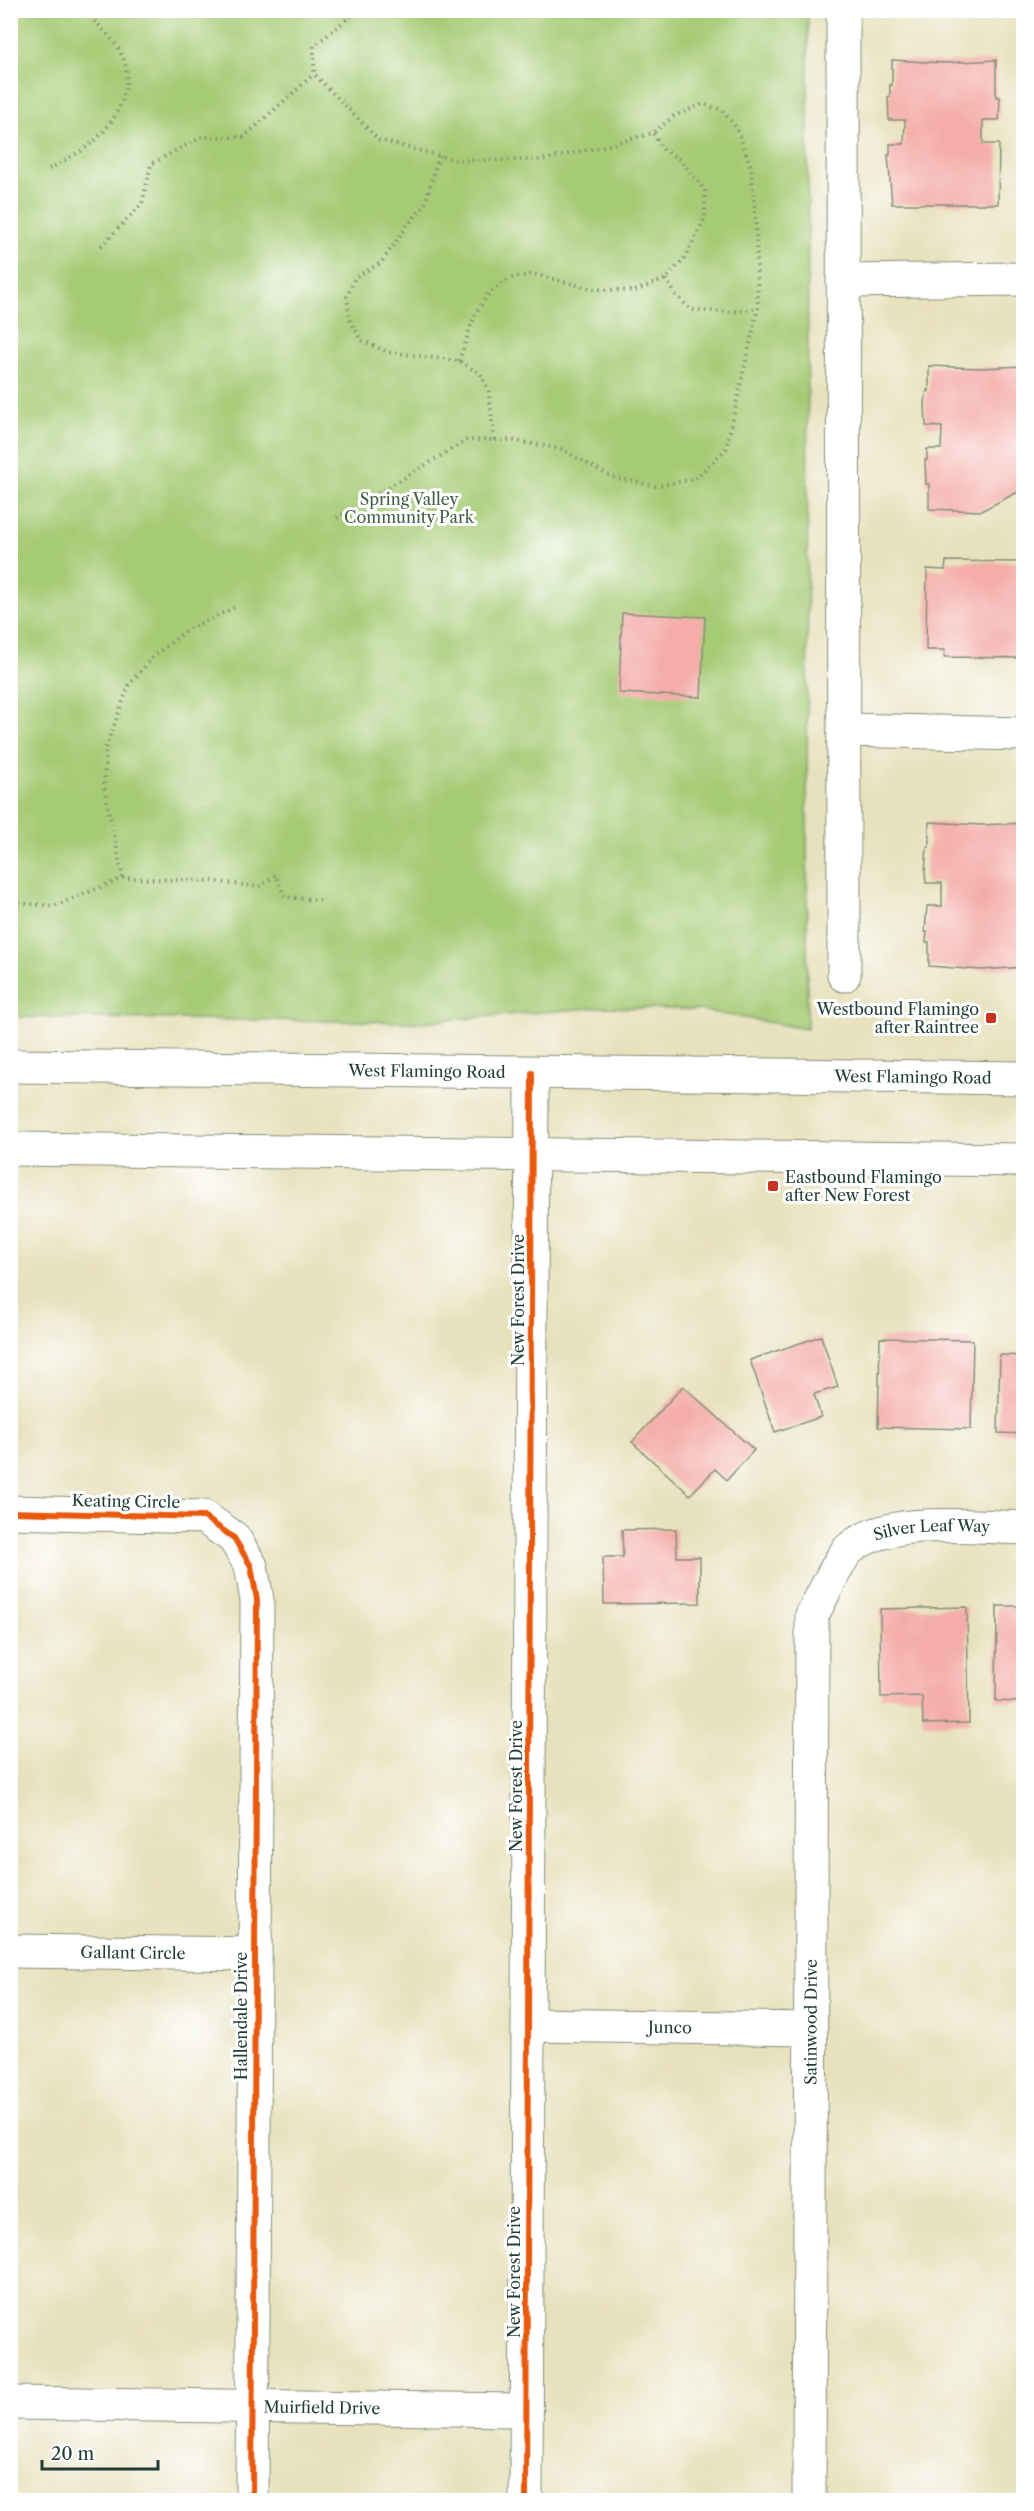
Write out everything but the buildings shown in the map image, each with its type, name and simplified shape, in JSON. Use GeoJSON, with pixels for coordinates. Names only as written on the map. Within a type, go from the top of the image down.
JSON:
{"type":"FeatureCollection","features":[{"type":"Feature","properties":{"kind":"street"},"geometry":{"type":"LineString","coordinates":[[843,10],[844,975]]}},
{"type":"Feature","properties":{"kind":"street"},"geometry":{"type":"LineString","coordinates":[[843,281],[1023,279]]}},
{"type":"Feature","properties":{"kind":"street"},"geometry":{"type":"LineString","coordinates":[[844,730],[1023,734]]}},
{"type":"Feature","properties":{"kind":"street","name":"West Flamingo Road"},"geometry":{"type":"LineString","coordinates":[[10,1066],[1023,1078]]}},
{"type":"Feature","properties":{"kind":"street","name":"New Forest Drive"},"geometry":{"type":"LineString","coordinates":[[526,2500],[532,1072]]}},
{"type":"Feature","properties":{"kind":"street"},"geometry":{"type":"LineString","coordinates":[[10,1149],[1023,1160]]}},
{"type":"Feature","properties":{"kind":"street","name":"Keating Circle"},"geometry":{"type":"LineString","coordinates":[[10,1512],[204,1517],[234,1538]]}},
{"type":"Feature","properties":{"kind":"street","name":"Silver Leaf Way"},"geometry":{"type":"LineString","coordinates":[[848,1551],[879,1532],[912,1526],[1023,1528]]}},
{"type":"Feature","properties":{"kind":"street","name":"Hallendale Drive"},"geometry":{"type":"LineString","coordinates":[[234,1538],[251,1566],[257,1600],[252,2500]]}},
{"type":"Feature","properties":{"kind":"street","name":"Satinwood Drive"},"geometry":{"type":"LineString","coordinates":[[809,2500],[813,1615],[848,1551]]}},
{"type":"Feature","properties":{"kind":"street","name":"Gallant Circle"},"geometry":{"type":"LineString","coordinates":[[10,1951],[255,1954]]}},
{"type":"Feature","properties":{"kind":"street","name":"Junco"},"geometry":{"type":"LineString","coordinates":[[529,2025],[811,2029]]}},
{"type":"Feature","properties":{"kind":"street","name":"Muirfield Drive"},"geometry":{"type":"LineString","coordinates":[[10,2403],[526,2410]]}},
{"type":"Feature","properties":{"kind":"path"},"geometry":{"type":"LineString","coordinates":[[49,169],[91,144],[109,126],[124,97],[127,75],[119,49],[83,10]]}},
{"type":"Feature","properties":{"kind":"path"},"geometry":{"type":"LineString","coordinates":[[337,518],[467,440],[511,440],[561,449],[612,477],[655,486],[695,479],[726,449],[758,308],[756,228],[751,167],[737,129],[722,110],[703,104],[674,116],[653,133],[542,160],[456,160],[379,140],[314,74],[314,46],[358,10]]}},
{"type":"Feature","properties":{"kind":"path"},"geometry":{"type":"LineString","coordinates":[[101,246],[142,204],[151,164],[202,136],[244,136],[314,74]]}},
{"type":"Feature","properties":{"kind":"path"},"geometry":{"type":"LineString","coordinates":[[459,361],[475,314],[489,293],[511,278],[533,274],[593,289],[635,291],[666,279],[686,256],[705,218],[705,190],[680,160],[663,149],[653,133]]}},
{"type":"Feature","properties":{"kind":"path"},"geometry":{"type":"LineString","coordinates":[[439,156],[424,207],[409,223],[381,263],[356,277],[346,297],[350,320],[361,340],[387,352],[459,361],[481,374],[489,392],[494,440]]}},
{"type":"Feature","properties":{"kind":"path"},"geometry":{"type":"LineString","coordinates":[[666,279],[676,295],[691,310],[733,312],[758,308]]}},
{"type":"Feature","properties":{"kind":"path"},"geometry":{"type":"LineString","coordinates":[[123,878],[104,788],[106,747],[129,685],[153,657],[188,629],[238,606]]}},
{"type":"Feature","properties":{"kind":"path"},"geometry":{"type":"LineString","coordinates":[[10,897],[16,903],[54,906],[123,878],[212,881],[259,887],[276,875],[285,897],[321,900]]}},
{"type":"Feature","properties":{"kind":"green space","name":"Spring Valley Community Park"},"geometry":{"type":"Polygon","coordinates":[[[11,11],[808,11],[807,1029],[699,1010],[605,1007],[420,1022],[11,1017],[11,11]]]}},
{"type":"Feature","properties":{"kind":"cycle path"},"geometry":{"type":"LineString","coordinates":[[526,2500],[532,1073]]}},
{"type":"Feature","properties":{"kind":"cycle path"},"geometry":{"type":"LineString","coordinates":[[10,1512],[204,1517],[234,1538],[251,1566],[257,1600],[252,2500]]}},
{"type":"Feature","properties":{"kind":"place","name":"Westbound Flamingo after Raintree"},"geometry":{"type":"Point","coordinates":[991,1018]}},
{"type":"Feature","properties":{"kind":"place","name":"Eastbound Flamingo after New Forest"},"geometry":{"type":"Point","coordinates":[773,1186]}}]}
